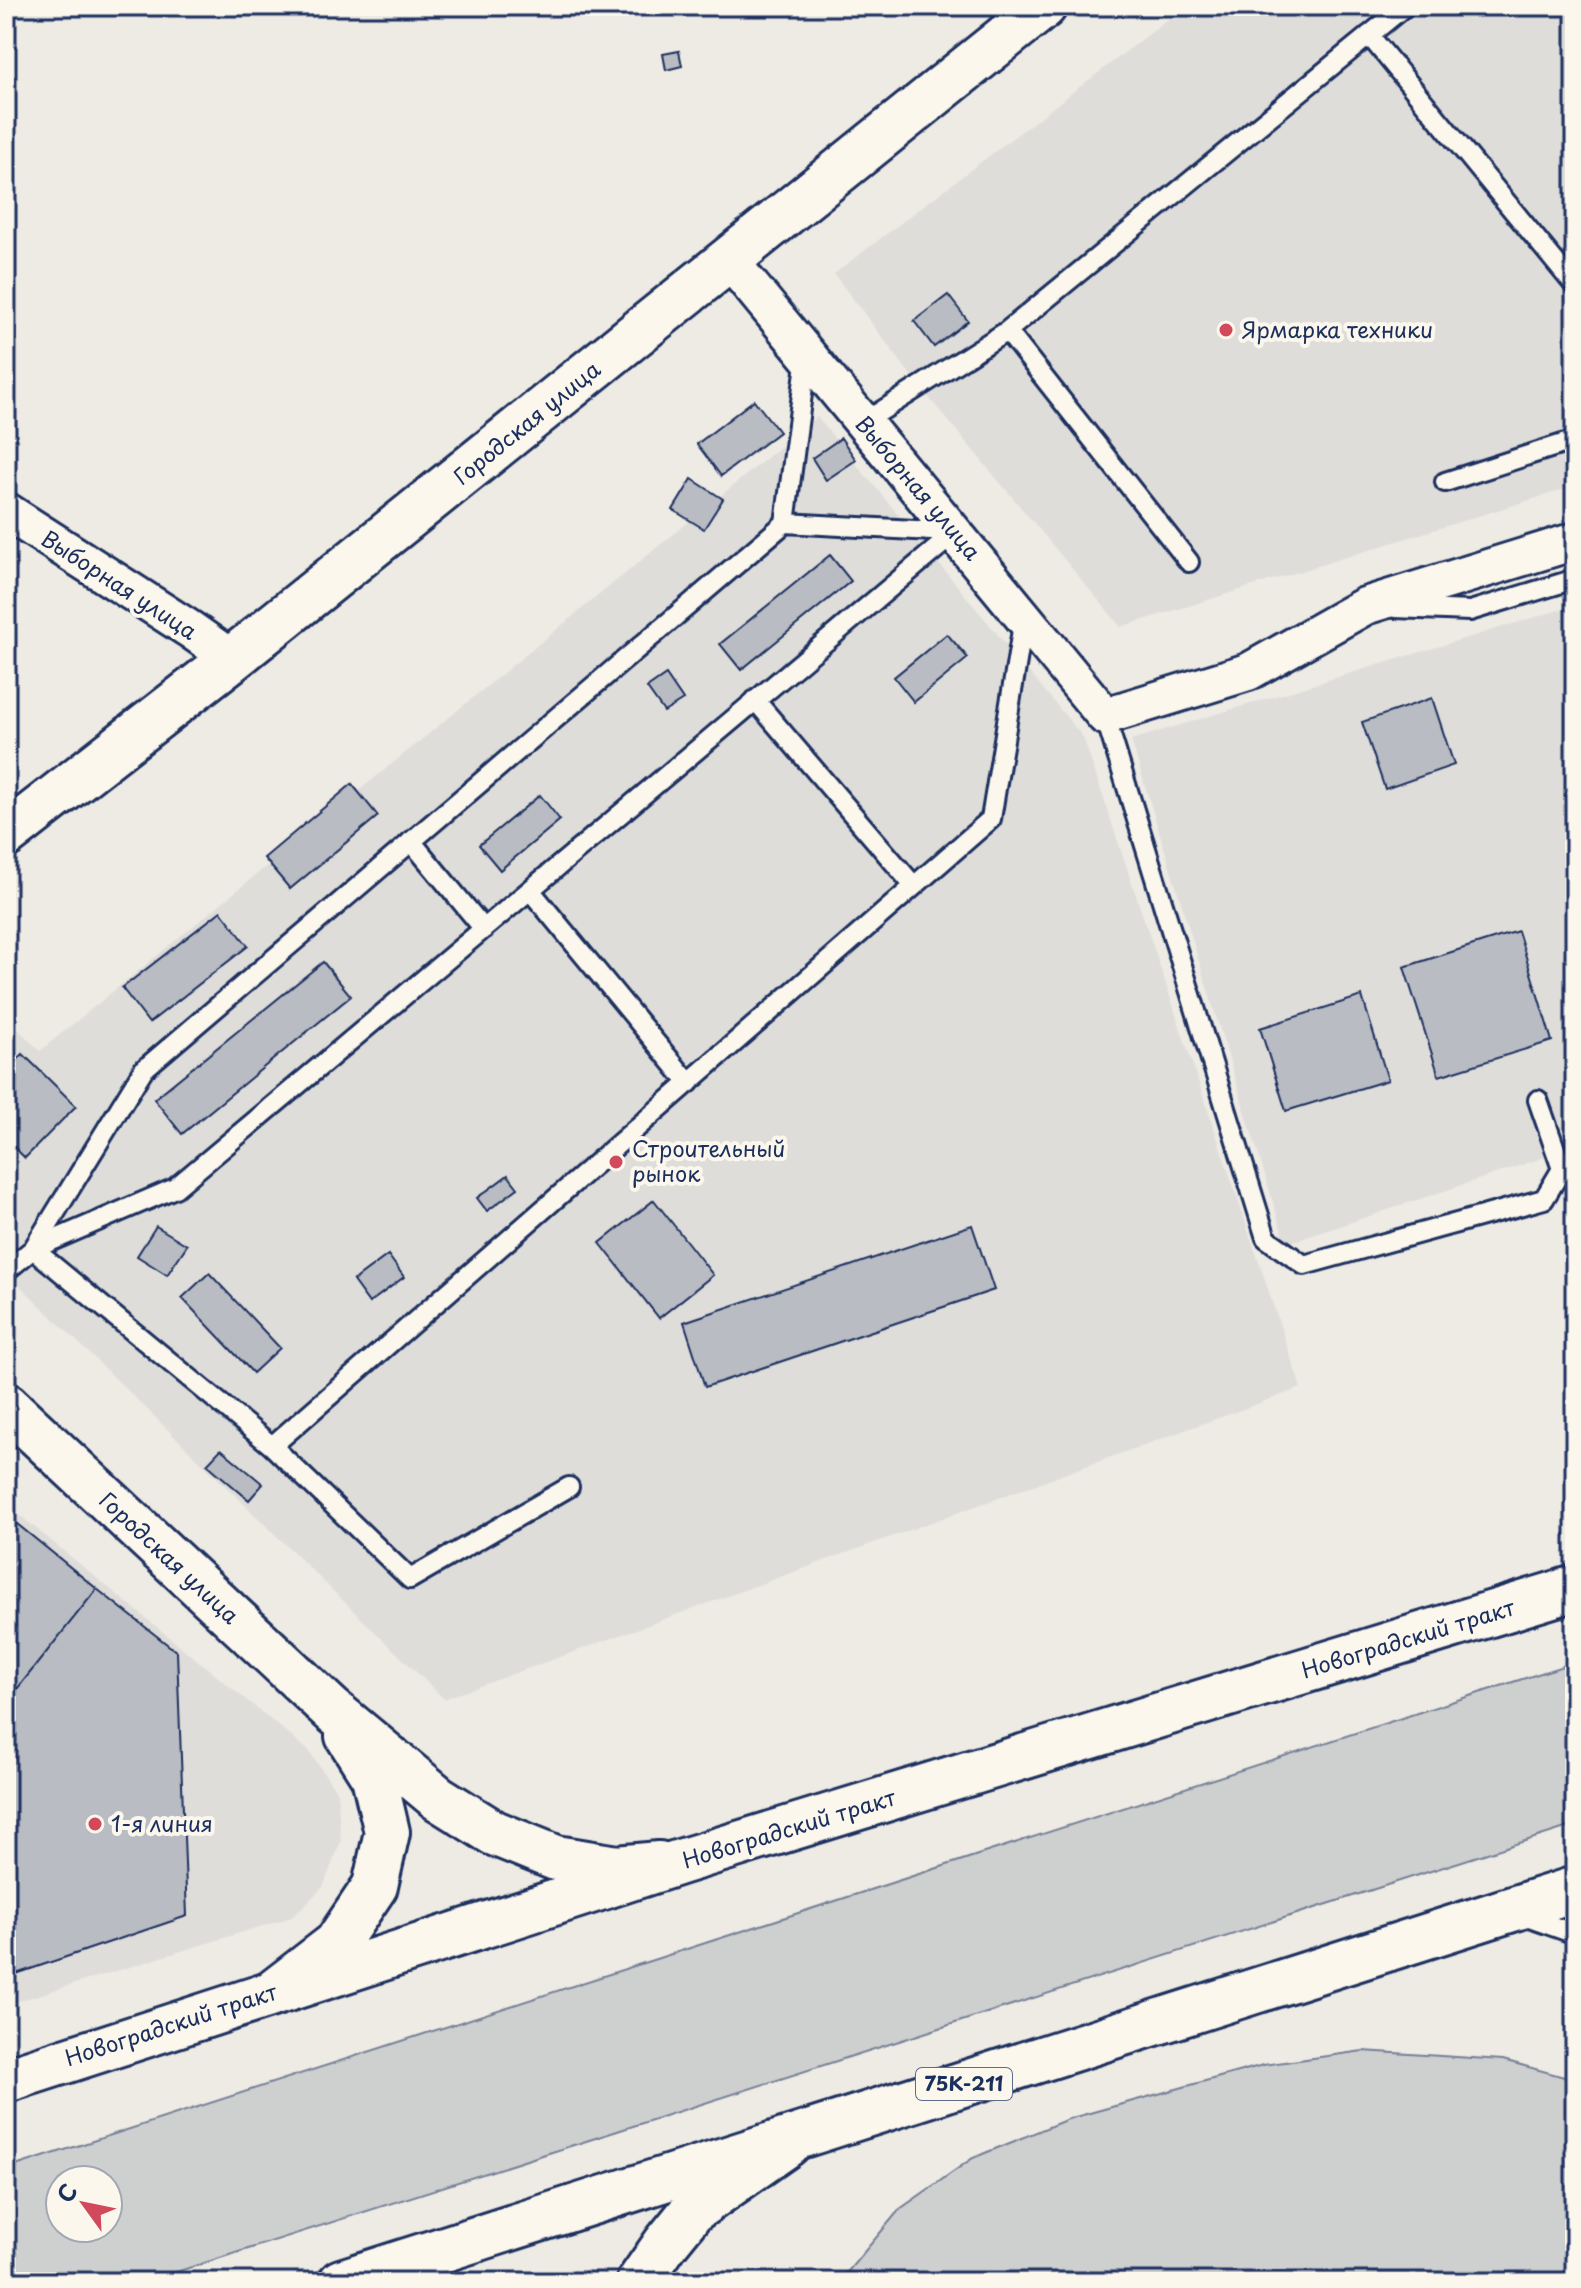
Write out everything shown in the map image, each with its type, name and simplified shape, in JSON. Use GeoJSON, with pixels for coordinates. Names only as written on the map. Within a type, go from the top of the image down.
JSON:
{"type":"FeatureCollection","features":[{"type":"Feature","properties":{"kind":"main road","name":"Городская улица"},"geometry":{"type":"LineString","coordinates":[[6,835],[232,659],[1044,6]]}},
{"type":"Feature","properties":{"kind":"main road","name":"Городская улица"},"geometry":{"type":"LineString","coordinates":[[6,1405],[332,1710]]}},
{"type":"Feature","properties":{"kind":"main road","name":"Новоградский тракт"},"geometry":{"type":"LineString","coordinates":[[6,2080],[683,1861],[1575,1588]]}},
{"type":"Feature","properties":{"kind":"main road"},"geometry":{"type":"LineString","coordinates":[[332,1710],[438,1798],[494,1833],[556,1858],[617,1868],[683,1861]]}},
{"type":"Feature","properties":{"kind":"main road"},"geometry":{"type":"LineString","coordinates":[[275,1991],[336,1944],[375,1886],[387,1832],[374,1777],[332,1710]]}},
{"type":"Feature","properties":{"kind":"main road","name":"75К-211"},"geometry":{"type":"LineString","coordinates":[[347,2280],[1575,1889]]}},
{"type":"Feature","properties":{"kind":"main road"},"geometry":{"type":"LineString","coordinates":[[639,2282],[692,2211],[797,2137]]}},
{"type":"Feature","properties":{"kind":"main road"},"geometry":{"type":"LineString","coordinates":[[347,2280],[424,2282]]}},
{"type":"Feature","properties":{"kind":"street","name":"Выборная улица"},"geometry":{"type":"LineString","coordinates":[[730,261],[1105,716]]}},
{"type":"Feature","properties":{"kind":"street","name":"Выборная улица"},"geometry":{"type":"LineString","coordinates":[[6,511],[232,659]]}},
{"type":"Feature","properties":{"kind":"street"},"geometry":{"type":"LineString","coordinates":[[1105,716],[1248,672],[1365,606],[1575,541]]}},
{"type":"Feature","properties":{"kind":"lane"},"geometry":{"type":"LineString","coordinates":[[864,422],[1007,331],[1405,6]]}},
{"type":"Feature","properties":{"kind":"lane"},"geometry":{"type":"LineString","coordinates":[[1369,35],[1575,286]]}},
{"type":"Feature","properties":{"kind":"lane"},"geometry":{"type":"LineString","coordinates":[[1007,331],[1189,562]]}},
{"type":"Feature","properties":{"kind":"lane"},"geometry":{"type":"LineString","coordinates":[[33,1249],[143,1070],[785,523],[807,353]]}},
{"type":"Feature","properties":{"kind":"lane"},"geometry":{"type":"LineString","coordinates":[[1445,482],[1575,440]]}},
{"type":"Feature","properties":{"kind":"lane"},"geometry":{"type":"LineString","coordinates":[[785,523],[955,533]]}},
{"type":"Feature","properties":{"kind":"lane"},"geometry":{"type":"LineString","coordinates":[[6,1271],[33,1249],[175,1188],[955,533]]}},
{"type":"Feature","properties":{"kind":"lane"},"geometry":{"type":"LineString","coordinates":[[1365,606],[1470,611],[1575,579]]}},
{"type":"Feature","properties":{"kind":"lane"},"geometry":{"type":"LineString","coordinates":[[272,1446],[991,819],[1024,617]]}},
{"type":"Feature","properties":{"kind":"lane"},"geometry":{"type":"LineString","coordinates":[[755,700],[914,886]]}},
{"type":"Feature","properties":{"kind":"lane"},"geometry":{"type":"LineString","coordinates":[[1105,716],[1266,1238],[1304,1265],[1544,1199],[1562,1169],[1538,1100]]}},
{"type":"Feature","properties":{"kind":"lane"},"geometry":{"type":"LineString","coordinates":[[411,841],[484,929]]}},
{"type":"Feature","properties":{"kind":"lane"},"geometry":{"type":"LineString","coordinates":[[530,890],[689,1083]]}},
{"type":"Feature","properties":{"kind":"lane"},"geometry":{"type":"LineString","coordinates":[[33,1249],[272,1446],[410,1579],[569,1487]]}},
{"type":"Feature","properties":{"kind":"lane"},"geometry":{"type":"LineString","coordinates":[[1507,1910],[1575,1934]]}},
{"type":"Feature","properties":{"kind":"shaded area","name":"Ярмарка техники"},"geometry":{"type":"Polygon","coordinates":[[[1186,6],[1575,6],[1575,486],[1121,627],[920,387],[834,274],[1186,6]]]}},
{"type":"Feature","properties":{"kind":"shaded area","name":"Строительный рынок"},"geometry":{"type":"Polygon","coordinates":[[[817,417],[1083,737],[1301,1388],[444,1699],[6,1272],[6,1017],[40,1051],[817,417]]]}},
{"type":"Feature","properties":{"kind":"shaded area"},"geometry":{"type":"Polygon","coordinates":[[[1575,605],[1575,1147],[1286,1244],[1131,740],[1575,605]]]}},
{"type":"Feature","properties":{"kind":"shaded area"},"geometry":{"type":"Polygon","coordinates":[[[6,1504],[309,1751],[337,1792],[341,1841],[323,1887],[292,1917],[6,2005],[6,1504]]]}},
{"type":"Feature","properties":{"kind":"shaded area"},"geometry":{"type":"Polygon","coordinates":[[[1575,1662],[1575,1825],[145,2282],[6,2282],[6,2169],[1575,1662]]]}},
{"type":"Feature","properties":{"kind":"shaded area"},"geometry":{"type":"Polygon","coordinates":[[[1363,2051],[1503,2060],[1575,2080],[1575,2282],[839,2282],[900,2209],[973,2158],[1068,2119],[1263,2065],[1363,2051]]]}},
{"type":"Feature","properties":{"kind":"building"},"geometry":{"type":"Polygon","coordinates":[[[679,51],[682,66],[666,70],[663,54],[679,51]]]}},
{"type":"Feature","properties":{"kind":"building"},"geometry":{"type":"Polygon","coordinates":[[[948,295],[968,321],[934,347],[914,321],[948,295]]]}},
{"type":"Feature","properties":{"kind":"building"},"geometry":{"type":"Polygon","coordinates":[[[754,400],[779,432],[721,476],[697,444],[754,400]]]}},
{"type":"Feature","properties":{"kind":"building"},"geometry":{"type":"Polygon","coordinates":[[[841,438],[856,460],[826,480],[812,458],[841,438]]]}},
{"type":"Feature","properties":{"kind":"building"},"geometry":{"type":"Polygon","coordinates":[[[692,479],[723,499],[704,529],[673,510],[692,479]]]}},
{"type":"Feature","properties":{"kind":"building"},"geometry":{"type":"Polygon","coordinates":[[[830,555],[851,581],[741,670],[720,644],[830,555]]]}},
{"type":"Feature","properties":{"kind":"building"},"geometry":{"type":"Polygon","coordinates":[[[947,634],[968,658],[914,702],[894,677],[947,634]]]}},
{"type":"Feature","properties":{"kind":"building"},"geometry":{"type":"Polygon","coordinates":[[[666,675],[683,700],[664,712],[647,688],[666,675]]]}},
{"type":"Feature","properties":{"kind":"building"},"geometry":{"type":"Polygon","coordinates":[[[1432,698],[1454,765],[1385,789],[1362,722],[1432,698]]]}},
{"type":"Feature","properties":{"kind":"building"},"geometry":{"type":"Polygon","coordinates":[[[352,784],[378,816],[290,889],[264,858],[352,784]]]}},
{"type":"Feature","properties":{"kind":"building"},"geometry":{"type":"Polygon","coordinates":[[[540,795],[560,820],[500,870],[479,845],[540,795]]]}},
{"type":"Feature","properties":{"kind":"building"},"geometry":{"type":"Polygon","coordinates":[[[221,911],[248,946],[149,1023],[122,988],[221,911]]]}},
{"type":"Feature","properties":{"kind":"building"},"geometry":{"type":"Polygon","coordinates":[[[1518,931],[1552,1041],[1439,1076],[1404,967],[1518,931]]]}},
{"type":"Feature","properties":{"kind":"building"},"geometry":{"type":"Polygon","coordinates":[[[323,962],[351,996],[182,1134],[154,1099],[323,962]]]}},
{"type":"Feature","properties":{"kind":"building"},"geometry":{"type":"Polygon","coordinates":[[[1362,996],[1388,1080],[1286,1111],[1260,1028],[1362,996]]]}},
{"type":"Feature","properties":{"kind":"building"},"geometry":{"type":"Polygon","coordinates":[[[23,1054],[76,1106],[25,1158],[6,1139],[6,1071],[23,1054]]]}},
{"type":"Feature","properties":{"kind":"building"},"geometry":{"type":"Polygon","coordinates":[[[508,1175],[518,1188],[487,1211],[477,1198],[508,1175]]]}},
{"type":"Feature","properties":{"kind":"building"},"geometry":{"type":"Polygon","coordinates":[[[654,1200],[713,1275],[659,1318],[600,1243],[654,1200]]]}},
{"type":"Feature","properties":{"kind":"building"},"geometry":{"type":"Polygon","coordinates":[[[972,1225],[994,1290],[705,1387],[684,1322],[972,1225]]]}},
{"type":"Feature","properties":{"kind":"building"},"geometry":{"type":"Polygon","coordinates":[[[156,1226],[187,1245],[167,1275],[137,1256],[156,1226]]]}},
{"type":"Feature","properties":{"kind":"building"},"geometry":{"type":"Polygon","coordinates":[[[388,1255],[404,1277],[369,1303],[353,1281],[388,1255]]]}},
{"type":"Feature","properties":{"kind":"building"},"geometry":{"type":"Polygon","coordinates":[[[209,1273],[280,1348],[253,1373],[182,1298],[209,1273]]]}},
{"type":"Feature","properties":{"kind":"building"},"geometry":{"type":"Polygon","coordinates":[[[221,1449],[263,1484],[249,1500],[207,1464],[221,1449]]]}},
{"type":"Feature","properties":{"kind":"building"},"geometry":{"type":"Polygon","coordinates":[[[6,1515],[97,1589],[17,1689],[6,1680],[6,1515]]]}},
{"type":"Feature","properties":{"kind":"building","name":"1-я линия"},"geometry":{"type":"Polygon","coordinates":[[[97,1589],[177,1652],[187,1916],[7,1977],[6,1731],[17,1689],[97,1589]]]}},
{"type":"Feature","properties":{"kind":"place","name":"Ярмарка техники"},"geometry":{"type":"Point","coordinates":[1226,330]}},
{"type":"Feature","properties":{"kind":"place","name":"Строительный рынок"},"geometry":{"type":"Point","coordinates":[616,1162]}},
{"type":"Feature","properties":{"kind":"place","name":"1-я линия"},"geometry":{"type":"Point","coordinates":[95,1824]}}]}
